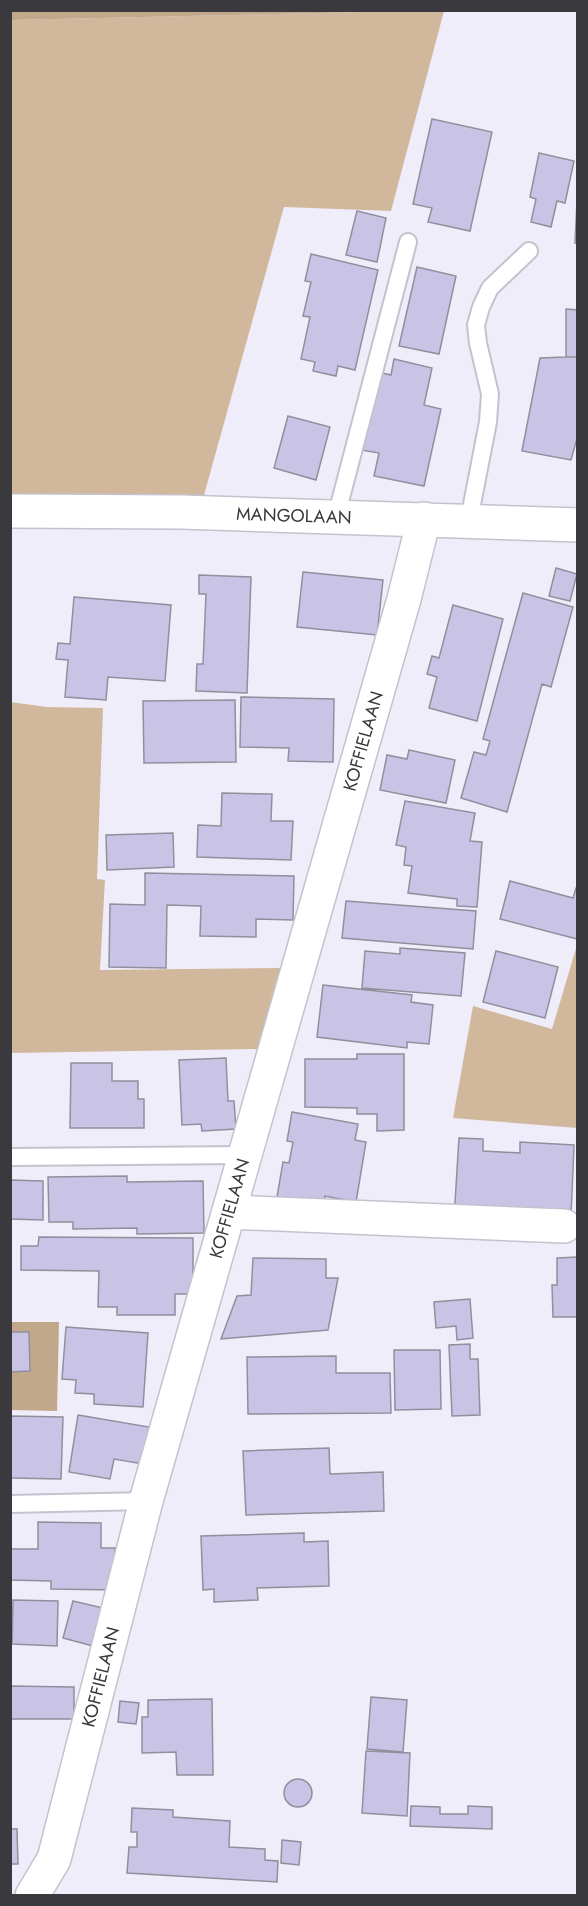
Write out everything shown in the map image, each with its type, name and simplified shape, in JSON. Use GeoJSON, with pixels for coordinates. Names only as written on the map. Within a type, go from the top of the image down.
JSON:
{"type":"FeatureCollection","features":[{"type":"Feature","properties":{"kind":"street","name":"MANGOLAAN"},"geometry":{"type":"LineString","coordinates":[[10,511],[181,512],[578,525]]}},
{"type":"Feature","properties":{"kind":"street","name":"KOFFIELAAN"},"geometry":{"type":"LineString","coordinates":[[32,1896],[54,1859],[146,1501],[424,519]]}},
{"type":"Feature","properties":{"kind":"street"},"geometry":{"type":"LineString","coordinates":[[229,1212],[564,1226]]}},
{"type":"Feature","properties":{"kind":"lane"},"geometry":{"type":"LineString","coordinates":[[336,517],[408,242]]}},
{"type":"Feature","properties":{"kind":"lane"},"geometry":{"type":"LineString","coordinates":[[469,520],[488,422],[490,394],[476,325],[490,288],[528,251]]}},
{"type":"Feature","properties":{"kind":"lane"},"geometry":{"type":"LineString","coordinates":[[10,1157],[245,1155]]}},
{"type":"Feature","properties":{"kind":"lane"},"geometry":{"type":"LineString","coordinates":[[10,1504],[146,1501]]}},
{"type":"Feature","properties":{"kind":"shaded area"},"geometry":{"type":"Polygon","coordinates":[[[11,10],[406,10],[406,11],[11,20],[11,10]]]}},
{"type":"Feature","properties":{"kind":"shaded area"},"geometry":{"type":"Polygon","coordinates":[[[444,11],[391,211],[284,207],[201,506],[11,500],[10,20],[444,11]]]}},
{"type":"Feature","properties":{"kind":"shaded area"},"geometry":{"type":"Polygon","coordinates":[[[10,702],[47,707],[103,708],[97,879],[105,880],[100,970],[281,968],[262,1049],[11,1053],[10,702]]]}},
{"type":"Feature","properties":{"kind":"shaded area"},"geometry":{"type":"Polygon","coordinates":[[[577,945],[577,1128],[453,1118],[473,1006],[552,1029],[577,945]]]}},
{"type":"Feature","properties":{"kind":"shaded area"},"geometry":{"type":"Polygon","coordinates":[[[11,1322],[59,1322],[57,1411],[11,1410],[11,1322]]]}},
{"type":"Feature","properties":{"kind":"building"},"geometry":{"type":"Polygon","coordinates":[[[432,119],[492,132],[470,231],[428,222],[432,208],[413,204],[432,119]]]}},
{"type":"Feature","properties":{"kind":"building"},"geometry":{"type":"Polygon","coordinates":[[[539,153],[574,161],[565,203],[557,201],[551,227],[531,222],[536,199],[530,197],[539,153]]]}},
{"type":"Feature","properties":{"kind":"building"},"geometry":{"type":"Polygon","coordinates":[[[577,200],[578,243],[575,243],[577,200]]]}},
{"type":"Feature","properties":{"kind":"building"},"geometry":{"type":"Polygon","coordinates":[[[357,211],[386,218],[377,262],[346,255],[357,211]]]}},
{"type":"Feature","properties":{"kind":"building"},"geometry":{"type":"Polygon","coordinates":[[[311,254],[378,270],[355,370],[338,366],[336,376],[313,371],[315,362],[301,359],[310,317],[303,316],[311,282],[305,281],[311,254]]]}},
{"type":"Feature","properties":{"kind":"building"},"geometry":{"type":"Polygon","coordinates":[[[417,267],[456,276],[439,354],[399,346],[417,267]]]}},
{"type":"Feature","properties":{"kind":"building"},"geometry":{"type":"Polygon","coordinates":[[[566,309],[578,310],[578,357],[566,357],[566,309]]]}},
{"type":"Feature","properties":{"kind":"building"},"geometry":{"type":"Polygon","coordinates":[[[578,357],[578,435],[571,460],[522,451],[540,358],[578,357]]]}},
{"type":"Feature","properties":{"kind":"building"},"geometry":{"type":"Polygon","coordinates":[[[394,359],[432,368],[424,405],[441,409],[424,486],[374,476],[379,453],[361,450],[378,372],[391,375],[394,359]]]}},
{"type":"Feature","properties":{"kind":"building"},"geometry":{"type":"Polygon","coordinates":[[[288,416],[330,427],[316,480],[274,468],[288,416]]]}},
{"type":"Feature","properties":{"kind":"building"},"geometry":{"type":"Polygon","coordinates":[[[556,568],[577,574],[570,601],[549,596],[556,568]]]}},
{"type":"Feature","properties":{"kind":"building"},"geometry":{"type":"Polygon","coordinates":[[[303,572],[383,580],[377,635],[297,627],[303,572]]]}},
{"type":"Feature","properties":{"kind":"building"},"geometry":{"type":"Polygon","coordinates":[[[199,575],[251,577],[247,693],[196,691],[197,664],[203,664],[206,594],[199,594],[199,575]]]}},
{"type":"Feature","properties":{"kind":"building"},"geometry":{"type":"Polygon","coordinates":[[[523,593],[573,607],[551,687],[542,684],[507,812],[461,798],[474,752],[486,755],[490,741],[483,739],[523,593]]]}},
{"type":"Feature","properties":{"kind":"building"},"geometry":{"type":"Polygon","coordinates":[[[74,597],[171,605],[165,681],[108,677],[106,700],[65,697],[68,660],[56,659],[58,643],[70,644],[74,597]]]}},
{"type":"Feature","properties":{"kind":"building"},"geometry":{"type":"Polygon","coordinates":[[[453,605],[503,619],[477,721],[429,708],[437,677],[427,674],[432,656],[439,658],[453,605]]]}},
{"type":"Feature","properties":{"kind":"building"},"geometry":{"type":"Polygon","coordinates":[[[241,697],[334,699],[333,762],[288,761],[289,748],[240,747],[241,697]]]}},
{"type":"Feature","properties":{"kind":"building"},"geometry":{"type":"Polygon","coordinates":[[[235,700],[236,762],[144,763],[143,701],[235,700]]]}},
{"type":"Feature","properties":{"kind":"building"},"geometry":{"type":"Polygon","coordinates":[[[409,750],[455,760],[446,803],[380,790],[387,755],[407,759],[409,750]]]}},
{"type":"Feature","properties":{"kind":"building"},"geometry":{"type":"Polygon","coordinates":[[[222,793],[272,794],[271,821],[293,821],[291,860],[197,857],[198,825],[221,826],[222,793]]]}},
{"type":"Feature","properties":{"kind":"building"},"geometry":{"type":"Polygon","coordinates":[[[405,801],[475,813],[470,841],[482,842],[477,907],[457,906],[457,899],[408,893],[412,866],[404,865],[406,847],[396,845],[405,801]]]}},
{"type":"Feature","properties":{"kind":"building"},"geometry":{"type":"Polygon","coordinates":[[[173,833],[174,867],[107,870],[106,835],[173,833]]]}},
{"type":"Feature","properties":{"kind":"building"},"geometry":{"type":"Polygon","coordinates":[[[145,873],[294,876],[293,920],[256,919],[256,937],[200,936],[201,906],[167,905],[166,968],[109,967],[110,904],[145,905],[145,873]]]}},
{"type":"Feature","properties":{"kind":"building"},"geometry":{"type":"Polygon","coordinates":[[[510,881],[573,898],[578,888],[577,939],[500,919],[510,881]]]}},
{"type":"Feature","properties":{"kind":"building"},"geometry":{"type":"Polygon","coordinates":[[[346,901],[476,911],[473,949],[342,938],[346,901]]]}},
{"type":"Feature","properties":{"kind":"building"},"geometry":{"type":"Polygon","coordinates":[[[400,948],[465,953],[461,996],[362,988],[365,951],[400,954],[400,948]]]}},
{"type":"Feature","properties":{"kind":"building"},"geometry":{"type":"Polygon","coordinates":[[[496,951],[558,967],[545,1018],[483,1002],[496,951]]]}},
{"type":"Feature","properties":{"kind":"building"},"geometry":{"type":"Polygon","coordinates":[[[323,985],[412,995],[411,1002],[433,1005],[429,1044],[407,1042],[407,1048],[317,1037],[323,985]]]}},
{"type":"Feature","properties":{"kind":"building"},"geometry":{"type":"Polygon","coordinates":[[[357,1054],[404,1054],[404,1130],[377,1131],[377,1114],[357,1114],[357,1108],[305,1107],[305,1059],[357,1059],[357,1054]]]}},
{"type":"Feature","properties":{"kind":"building"},"geometry":{"type":"Polygon","coordinates":[[[226,1058],[228,1101],[234,1101],[236,1129],[202,1131],[201,1124],[182,1125],[179,1060],[226,1058]]]}},
{"type":"Feature","properties":{"kind":"building"},"geometry":{"type":"Polygon","coordinates":[[[71,1063],[112,1063],[112,1081],[138,1081],[138,1099],[144,1099],[144,1128],[70,1128],[71,1063]]]}},
{"type":"Feature","properties":{"kind":"building"},"geometry":{"type":"Polygon","coordinates":[[[292,1112],[358,1124],[355,1140],[366,1142],[356,1202],[325,1196],[323,1205],[277,1197],[283,1162],[289,1163],[293,1142],[287,1141],[292,1112]]]}},
{"type":"Feature","properties":{"kind":"building"},"geometry":{"type":"Polygon","coordinates":[[[459,1138],[483,1139],[483,1151],[520,1153],[520,1142],[574,1145],[571,1216],[454,1219],[459,1138]]]}},
{"type":"Feature","properties":{"kind":"building"},"geometry":{"type":"Polygon","coordinates":[[[127,1176],[127,1182],[203,1181],[204,1233],[137,1234],[137,1228],[73,1229],[73,1222],[49,1222],[48,1177],[127,1176]]]}},
{"type":"Feature","properties":{"kind":"building"},"geometry":{"type":"Polygon","coordinates":[[[10,1180],[43,1181],[43,1220],[10,1219],[10,1180]]]}},
{"type":"Feature","properties":{"kind":"building"},"geometry":{"type":"Polygon","coordinates":[[[39,1237],[193,1238],[193,1294],[175,1294],[175,1315],[117,1315],[117,1307],[98,1307],[99,1271],[21,1270],[21,1246],[38,1246],[39,1237]]]}},
{"type":"Feature","properties":{"kind":"building"},"geometry":{"type":"Polygon","coordinates":[[[578,1257],[578,1317],[553,1317],[552,1285],[557,1285],[557,1258],[578,1257]]]}},
{"type":"Feature","properties":{"kind":"building"},"geometry":{"type":"Polygon","coordinates":[[[253,1258],[326,1259],[326,1278],[338,1278],[328,1330],[221,1339],[237,1296],[251,1295],[253,1258]]]}},
{"type":"Feature","properties":{"kind":"building"},"geometry":{"type":"Polygon","coordinates":[[[470,1299],[473,1338],[457,1340],[456,1326],[436,1328],[434,1302],[470,1299]]]}},
{"type":"Feature","properties":{"kind":"building"},"geometry":{"type":"Polygon","coordinates":[[[66,1327],[148,1333],[143,1407],[94,1404],[94,1394],[75,1393],[76,1380],[62,1379],[66,1327]]]}},
{"type":"Feature","properties":{"kind":"building"},"geometry":{"type":"Polygon","coordinates":[[[10,1332],[29,1332],[30,1371],[10,1372],[10,1332]]]}},
{"type":"Feature","properties":{"kind":"building"},"geometry":{"type":"Polygon","coordinates":[[[470,1344],[470,1359],[478,1359],[480,1415],[452,1416],[449,1345],[470,1344]]]}},
{"type":"Feature","properties":{"kind":"building"},"geometry":{"type":"Polygon","coordinates":[[[394,1350],[440,1350],[441,1409],[395,1410],[394,1350]]]}},
{"type":"Feature","properties":{"kind":"building"},"geometry":{"type":"Polygon","coordinates":[[[336,1356],[336,1373],[390,1373],[391,1413],[248,1414],[247,1357],[336,1356]]]}},
{"type":"Feature","properties":{"kind":"building"},"geometry":{"type":"Polygon","coordinates":[[[78,1415],[149,1427],[143,1464],[114,1459],[110,1479],[69,1472],[78,1415]]]}},
{"type":"Feature","properties":{"kind":"building"},"geometry":{"type":"Polygon","coordinates":[[[10,1416],[63,1417],[61,1479],[10,1478],[10,1416]]]}},
{"type":"Feature","properties":{"kind":"building"},"geometry":{"type":"Polygon","coordinates":[[[329,1448],[330,1474],[383,1472],[384,1511],[246,1515],[243,1451],[329,1448]]]}},
{"type":"Feature","properties":{"kind":"building"},"geometry":{"type":"Polygon","coordinates":[[[38,1522],[101,1523],[101,1548],[115,1548],[114,1590],[51,1589],[51,1581],[10,1580],[10,1549],[38,1549],[38,1522]]]}},
{"type":"Feature","properties":{"kind":"building"},"geometry":{"type":"Polygon","coordinates":[[[304,1533],[304,1542],[328,1541],[329,1586],[257,1588],[258,1600],[214,1602],[214,1589],[203,1590],[201,1536],[304,1533]]]}},
{"type":"Feature","properties":{"kind":"building"},"geometry":{"type":"Polygon","coordinates":[[[13,1600],[58,1601],[57,1646],[12,1644],[13,1600]]]}},
{"type":"Feature","properties":{"kind":"building"},"geometry":{"type":"Polygon","coordinates":[[[73,1601],[103,1608],[93,1646],[63,1638],[73,1601]]]}},
{"type":"Feature","properties":{"kind":"building"},"geometry":{"type":"Polygon","coordinates":[[[10,1686],[74,1687],[74,1719],[10,1719],[10,1686]]]}},
{"type":"Feature","properties":{"kind":"building"},"geometry":{"type":"Polygon","coordinates":[[[371,1697],[407,1700],[403,1752],[367,1749],[371,1697]]]}},
{"type":"Feature","properties":{"kind":"building"},"geometry":{"type":"Polygon","coordinates":[[[212,1699],[213,1775],[177,1775],[176,1752],[142,1753],[142,1717],[148,1717],[148,1700],[212,1699]]]}},
{"type":"Feature","properties":{"kind":"building"},"geometry":{"type":"Polygon","coordinates":[[[120,1701],[139,1703],[136,1724],[118,1722],[120,1701]]]}},
{"type":"Feature","properties":{"kind":"building"},"geometry":{"type":"Polygon","coordinates":[[[366,1751],[410,1753],[407,1816],[362,1813],[366,1751]]]}},
{"type":"Feature","properties":{"kind":"building"},"geometry":{"type":"Polygon","coordinates":[[[298,1779],[308,1783],[312,1793],[308,1803],[298,1807],[288,1803],[284,1793],[288,1783],[298,1779]]]}},
{"type":"Feature","properties":{"kind":"building"},"geometry":{"type":"Polygon","coordinates":[[[411,1806],[440,1807],[440,1814],[468,1814],[468,1806],[492,1807],[492,1829],[410,1826],[411,1806]]]}},
{"type":"Feature","properties":{"kind":"building"},"geometry":{"type":"Polygon","coordinates":[[[132,1808],[173,1810],[173,1817],[230,1821],[229,1847],[265,1849],[265,1860],[278,1861],[277,1882],[127,1873],[129,1847],[137,1847],[137,1832],[131,1832],[132,1808]]]}},
{"type":"Feature","properties":{"kind":"building"},"geometry":{"type":"Polygon","coordinates":[[[10,1829],[17,1829],[18,1864],[10,1864],[10,1829]]]}},
{"type":"Feature","properties":{"kind":"building"},"geometry":{"type":"Polygon","coordinates":[[[282,1840],[301,1842],[299,1865],[281,1863],[282,1840]]]}}]}
